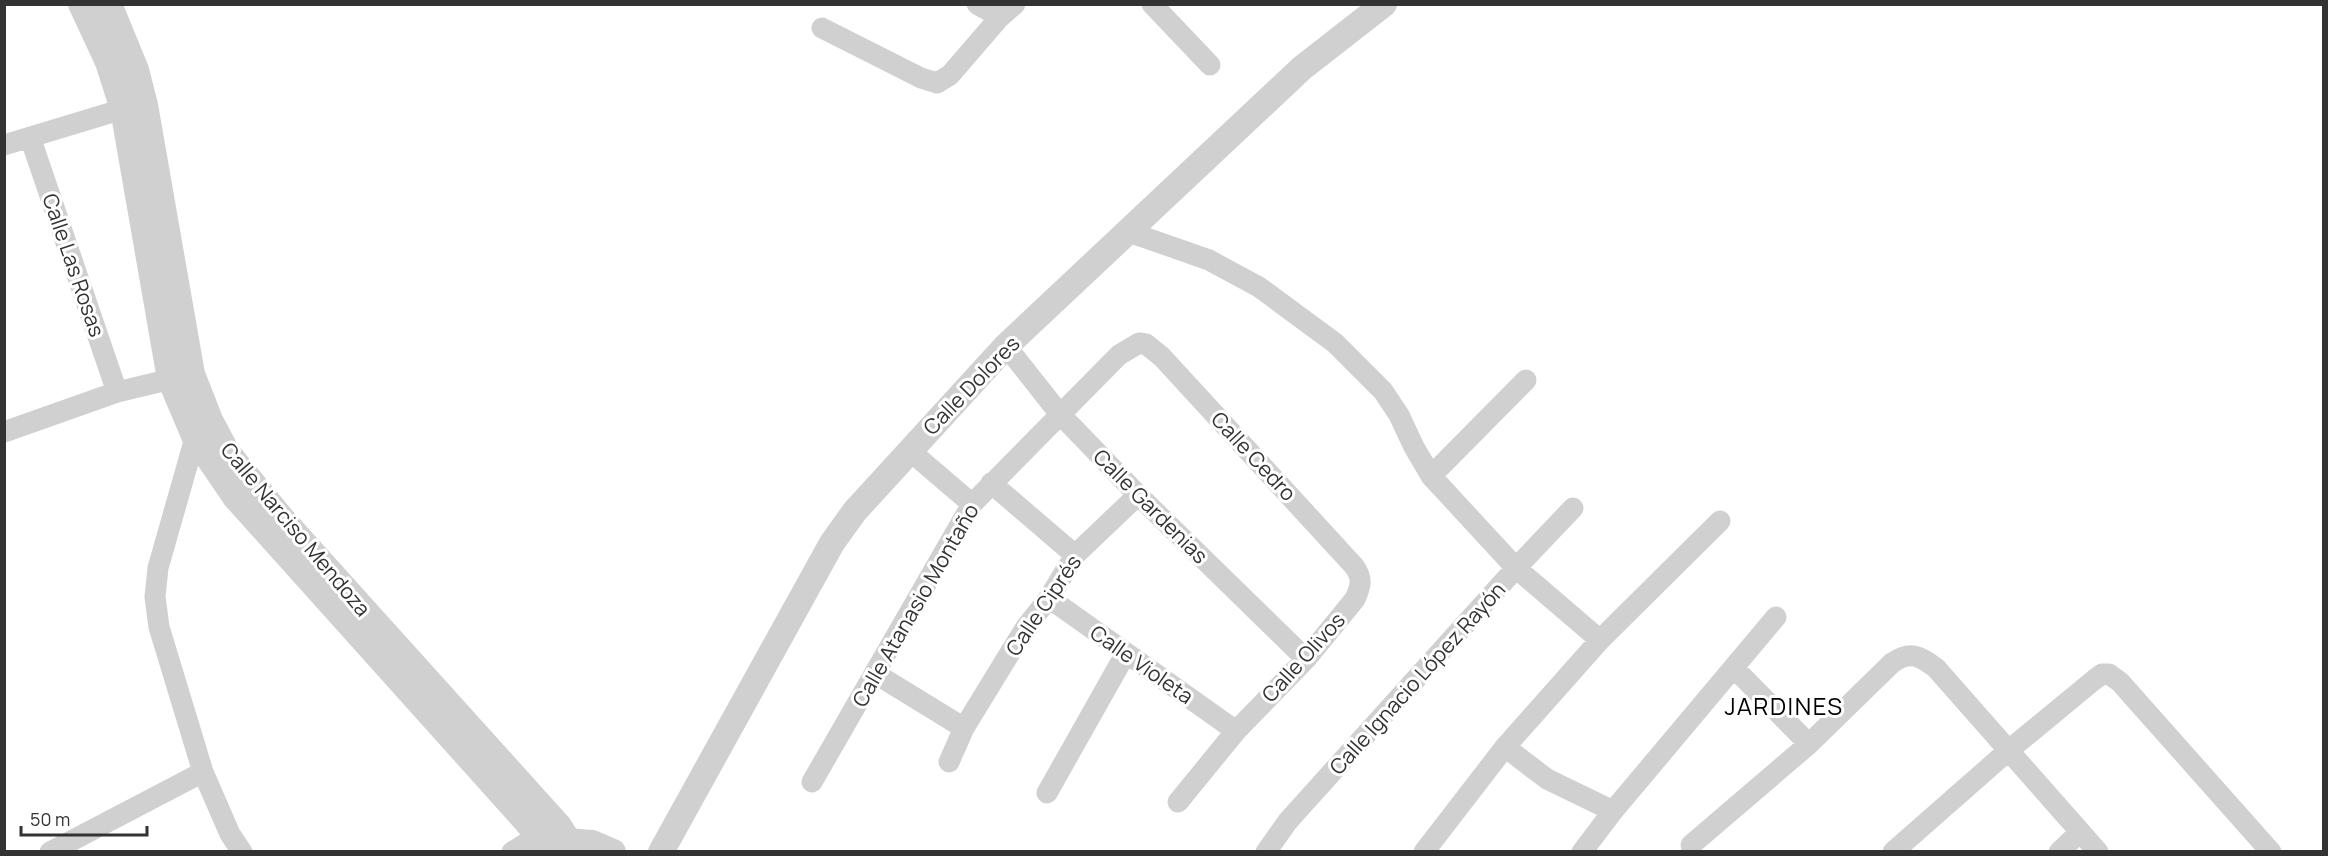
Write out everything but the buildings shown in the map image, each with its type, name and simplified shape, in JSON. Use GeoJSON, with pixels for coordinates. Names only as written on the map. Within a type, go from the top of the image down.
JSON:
{"type":"FeatureCollection","features":[{"type":"Feature","properties":{"kind":"street","name":"Calle Narciso Mendoza"},"geometry":{"type":"LineString","coordinates":[[81,4],[108,62],[123,109],[195,438],[235,497],[542,846]]}},
{"type":"Feature","properties":{"kind":"street","name":"Calle Narciso Mendoza"},"geometry":{"type":"LineString","coordinates":[[109,4],[136,70],[146,105],[181,377],[210,420],[222,443],[252,484],[559,826],[569,846]]}},
{"type":"Feature","properties":{"kind":"street"},"geometry":{"type":"LineString","coordinates":[[822,28],[921,78],[937,83],[950,75],[1008,11],[977,4]]}},
{"type":"Feature","properties":{"kind":"street"},"geometry":{"type":"LineString","coordinates":[[1152,4],[1210,65]]}},
{"type":"Feature","properties":{"kind":"street","name":"Calle Dolores"},"geometry":{"type":"LineString","coordinates":[[661,852],[832,543],[855,511],[1006,346],[1302,68],[1384,4]]}},
{"type":"Feature","properties":{"kind":"street"},"geometry":{"type":"LineString","coordinates":[[4,145],[123,109]]}},
{"type":"Feature","properties":{"kind":"street","name":"Calle Las Rosas"},"geometry":{"type":"LineString","coordinates":[[30,137],[117,392]]}},
{"type":"Feature","properties":{"kind":"street"},"geometry":{"type":"LineString","coordinates":[[1129,232],[1209,260],[1259,287],[1335,343],[1383,390],[1431,476],[1516,568],[1600,640]]}},
{"type":"Feature","properties":{"kind":"street","name":"Calle Atanasio Montaño"},"geometry":{"type":"LineString","coordinates":[[812,782],[972,504],[1059,413],[1119,355],[1139,343]]}},
{"type":"Feature","properties":{"kind":"street","name":"Calle Cedro"},"geometry":{"type":"LineString","coordinates":[[1139,343],[1146,344],[1162,357],[1354,566],[1361,578]]}},
{"type":"Feature","properties":{"kind":"street","name":"Calle Gardenias"},"geometry":{"type":"LineString","coordinates":[[1006,346],[1059,413],[1138,495],[1306,659]]}},
{"type":"Feature","properties":{"kind":"street"},"geometry":{"type":"LineString","coordinates":[[4,432],[117,392],[181,377]]}},
{"type":"Feature","properties":{"kind":"street"},"geometry":{"type":"LineString","coordinates":[[1431,476],[1526,380]]}},
{"type":"Feature","properties":{"kind":"street"},"geometry":{"type":"LineString","coordinates":[[195,438],[158,568],[155,597],[159,627],[203,772],[230,834],[242,852]]}},
{"type":"Feature","properties":{"kind":"street"},"geometry":{"type":"LineString","coordinates":[[909,450],[972,504]]}},
{"type":"Feature","properties":{"kind":"street"},"geometry":{"type":"LineString","coordinates":[[991,483],[1075,555]]}},
{"type":"Feature","properties":{"kind":"street","name":"Calle Ciprés"},"geometry":{"type":"LineString","coordinates":[[949,762],[964,728],[1026,627],[1049,598],[1075,555],[1138,495]]}},
{"type":"Feature","properties":{"kind":"street","name":"Calle Ignacio López Rayón"},"geometry":{"type":"LineString","coordinates":[[1266,852],[1288,821],[1516,568],[1574,508]]}},
{"type":"Feature","properties":{"kind":"street"},"geometry":{"type":"LineString","coordinates":[[1424,852],[1505,747],[1600,640],[1720,521]]}},
{"type":"Feature","properties":{"kind":"street","name":"Calle Olivos"},"geometry":{"type":"LineString","coordinates":[[1178,802],[1236,731],[1306,659],[1355,599],[1361,578]]}},
{"type":"Feature","properties":{"kind":"street","name":"Calle Violeta"},"geometry":{"type":"LineString","coordinates":[[1049,598],[1236,731]]}},
{"type":"Feature","properties":{"kind":"street"},"geometry":{"type":"LineString","coordinates":[[1582,852],[1776,617]]}},
{"type":"Feature","properties":{"kind":"street"},"geometry":{"type":"LineString","coordinates":[[1047,793],[1126,653]]}},
{"type":"Feature","properties":{"kind":"street"},"geometry":{"type":"LineString","coordinates":[[1690,845],[1809,744],[1892,663],[1902,657],[1912,655],[1922,658],[1936,668],[2098,852]]}},
{"type":"Feature","properties":{"kind":"street"},"geometry":{"type":"LineString","coordinates":[[1734,669],[1809,744]]}},
{"type":"Feature","properties":{"kind":"street"},"geometry":{"type":"LineString","coordinates":[[876,674],[964,728]]}},
{"type":"Feature","properties":{"kind":"street"},"geometry":{"type":"LineString","coordinates":[[1893,852],[2008,750],[2102,674],[2109,674],[2128,691],[2271,852]]}},
{"type":"Feature","properties":{"kind":"street"},"geometry":{"type":"LineString","coordinates":[[1505,747],[1547,779],[1613,812]]}},
{"type":"Feature","properties":{"kind":"street"},"geometry":{"type":"LineString","coordinates":[[50,852],[203,772]]}},
{"type":"Feature","properties":{"kind":"street"},"geometry":{"type":"LineString","coordinates":[[2059,852],[2080,832]]}},
{"type":"Feature","properties":{"kind":"street"},"geometry":{"type":"LineString","coordinates":[[512,852],[542,846],[592,843],[613,852]]}},
{"type":"Feature","properties":{"kind":"district","name":"JARDINES"},"geometry":{"type":"Point","coordinates":[1784,705]}}]}
